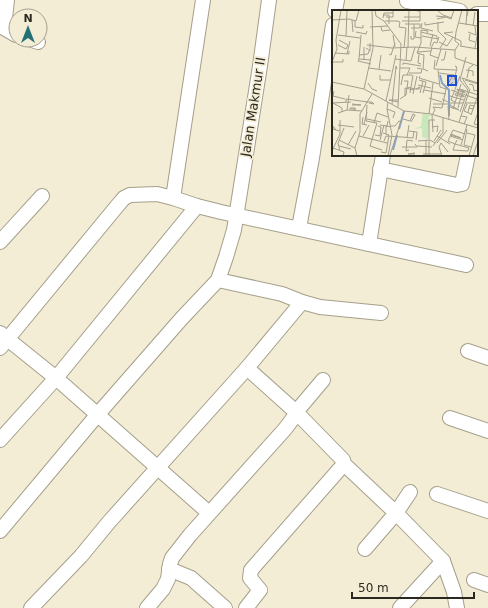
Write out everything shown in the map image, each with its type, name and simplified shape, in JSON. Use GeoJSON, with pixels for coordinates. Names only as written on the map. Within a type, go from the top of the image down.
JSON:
{"type":"FeatureCollection","features":[{"type":"Feature","properties":{"kind":"street"},"geometry":{"type":"LineString","coordinates":[[7,0],[7,30]]}},
{"type":"Feature","properties":{"kind":"street"},"geometry":{"type":"LineString","coordinates":[[173,198],[203,0]]}},
{"type":"Feature","properties":{"kind":"street","name":"Jalan Makmur II"},"geometry":{"type":"LineString","coordinates":[[218,280],[234,230],[235,214],[242,183],[269,0]]}},
{"type":"Feature","properties":{"kind":"street"},"geometry":{"type":"LineString","coordinates":[[335,10],[337,0]]}},
{"type":"Feature","properties":{"kind":"street"},"geometry":{"type":"LineString","coordinates":[[407,4],[452,10]]}},
{"type":"Feature","properties":{"kind":"street"},"geometry":{"type":"LineString","coordinates":[[299,228],[312,158],[332,31]]}},
{"type":"Feature","properties":{"kind":"street"},"geometry":{"type":"LineString","coordinates":[[369,244],[382,162],[457,185],[462,184],[468,156]]}},
{"type":"Feature","properties":{"kind":"street"},"geometry":{"type":"LineString","coordinates":[[209,512],[56,378],[3,340],[124,198],[130,195],[157,194],[197,206],[466,265]]}},
{"type":"Feature","properties":{"kind":"street"},"geometry":{"type":"LineString","coordinates":[[0,242],[42,196]]}},
{"type":"Feature","properties":{"kind":"street"},"geometry":{"type":"LineString","coordinates":[[0,440],[56,378],[197,206]]}},
{"type":"Feature","properties":{"kind":"street"},"geometry":{"type":"LineString","coordinates":[[0,531],[98,414],[182,318],[218,280],[282,294],[302,302],[320,306],[382,313]]}},
{"type":"Feature","properties":{"kind":"street"},"geometry":{"type":"LineString","coordinates":[[31,608],[81,556],[109,522],[247,368],[302,302]]}},
{"type":"Feature","properties":{"kind":"street"},"geometry":{"type":"LineString","coordinates":[[468,351],[488,358]]}},
{"type":"Feature","properties":{"kind":"street"},"geometry":{"type":"LineString","coordinates":[[247,368],[296,412],[343,460],[344,464],[396,513],[443,561],[454,592],[456,608]]}},
{"type":"Feature","properties":{"kind":"street"},"geometry":{"type":"LineString","coordinates":[[147,608],[164,589],[168,579],[172,558],[209,512],[285,429],[296,412],[323,380]]}},
{"type":"Feature","properties":{"kind":"street"},"geometry":{"type":"LineString","coordinates":[[450,418],[488,431]]}},
{"type":"Feature","properties":{"kind":"street"},"geometry":{"type":"LineString","coordinates":[[246,608],[260,590],[250,578],[251,570],[344,464]]}},
{"type":"Feature","properties":{"kind":"street"},"geometry":{"type":"LineString","coordinates":[[365,549],[396,513],[410,492]]}},
{"type":"Feature","properties":{"kind":"street"},"geometry":{"type":"LineString","coordinates":[[437,494],[488,510]]}},
{"type":"Feature","properties":{"kind":"street"},"geometry":{"type":"LineString","coordinates":[[400,608],[443,561]]}},
{"type":"Feature","properties":{"kind":"street"},"geometry":{"type":"LineString","coordinates":[[169,569],[191,578],[225,608]]}},
{"type":"Feature","properties":{"kind":"street"},"geometry":{"type":"LineString","coordinates":[[474,580],[488,585]]}}]}
